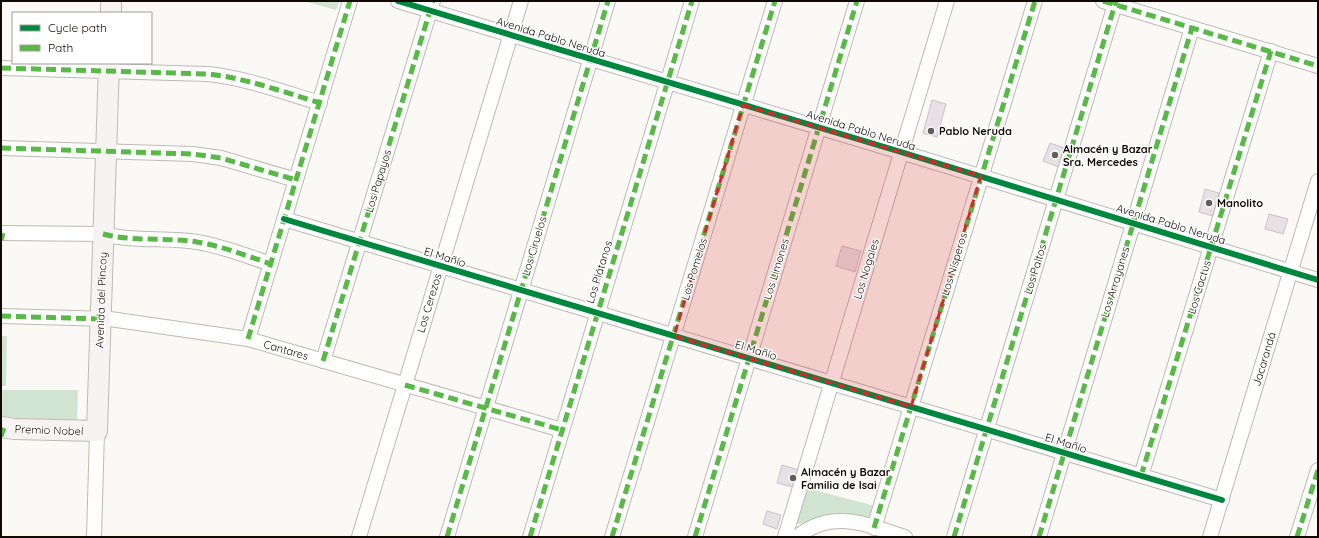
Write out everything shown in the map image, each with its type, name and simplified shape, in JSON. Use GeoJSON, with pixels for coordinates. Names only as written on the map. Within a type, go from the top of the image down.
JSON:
{"type":"FeatureCollection","features":[{"type":"Feature","properties":{"kind":"street"},"geometry":{"type":"LineString","coordinates":[[111,1],[111,12]]}},
{"type":"Feature","properties":{"kind":"street"},"geometry":{"type":"LineString","coordinates":[[248,339],[350,1]]}},
{"type":"Feature","properties":{"kind":"street","name":"Avenida Pablo Neruda"},"geometry":{"type":"LineString","coordinates":[[398,1],[431,6],[511,35],[981,176],[1318,280]]}},
{"type":"Feature","properties":{"kind":"street","name":"Los Cerezos"},"geometry":{"type":"LineString","coordinates":[[359,537],[521,1]]}},
{"type":"Feature","properties":{"kind":"street","name":"Los Ciruelos"},"geometry":{"type":"LineString","coordinates":[[447,537],[608,1]]}},
{"type":"Feature","properties":{"kind":"street","name":"Los Plátanos"},"geometry":{"type":"LineString","coordinates":[[530,537],[692,1]]}},
{"type":"Feature","properties":{"kind":"street","name":"Los Pomelos"},"geometry":{"type":"LineString","coordinates":[[612,537],[775,1]]}},
{"type":"Feature","properties":{"kind":"street","name":"Los Limones"},"geometry":{"type":"LineString","coordinates":[[695,537],[857,1]]}},
{"type":"Feature","properties":{"kind":"street","name":"Los Nogales"},"geometry":{"type":"LineString","coordinates":[[785,537],[947,1]]}},
{"type":"Feature","properties":{"kind":"street","name":"Los Nísperos"},"geometry":{"type":"LineString","coordinates":[[874,528],[1035,1]]}},
{"type":"Feature","properties":{"kind":"street"},"geometry":{"type":"LineString","coordinates":[[1112,2],[1318,66]]}},
{"type":"Feature","properties":{"kind":"street","name":"Los Paltos"},"geometry":{"type":"LineString","coordinates":[[954,537],[1056,200],[1112,2]]}},
{"type":"Feature","properties":{"kind":"street","name":"Los Papayos"},"geometry":{"type":"LineString","coordinates":[[323,361],[431,6]]}},
{"type":"Feature","properties":{"kind":"street","name":"Los Arrayanes"},"geometry":{"type":"LineString","coordinates":[[1039,537],[1192,28]]}},
{"type":"Feature","properties":{"kind":"street","name":"Los Cactus"},"geometry":{"type":"LineString","coordinates":[[1141,476],[1271,52]]}},
{"type":"Feature","properties":{"kind":"street"},"geometry":{"type":"LineString","coordinates":[[1,68],[109,67],[224,76],[320,103]]}},
{"type":"Feature","properties":{"kind":"street","name":"Avenida del Pincoy"},"geometry":{"type":"LineString","coordinates":[[94,537],[109,67]]}},
{"type":"Feature","properties":{"kind":"street"},"geometry":{"type":"LineString","coordinates":[[1,148],[207,155],[296,180]]}},
{"type":"Feature","properties":{"kind":"street","name":"Jacarandá"},"geometry":{"type":"LineString","coordinates":[[1210,537],[1318,181]]}},
{"type":"Feature","properties":{"kind":"street","name":"El Mañío"},"geometry":{"type":"LineString","coordinates":[[284,219],[1222,500]]}},
{"type":"Feature","properties":{"kind":"street"},"geometry":{"type":"LineString","coordinates":[[2,236],[103,234],[119,238],[198,242],[271,264]]}},
{"type":"Feature","properties":{"kind":"street","name":"Cantares"},"geometry":{"type":"LineString","coordinates":[[1,316],[110,319],[248,339],[562,430]]}},
{"type":"Feature","properties":{"kind":"street","name":"Premio Nobel"},"geometry":{"type":"LineString","coordinates":[[2,430],[97,431]]}},
{"type":"Feature","properties":{"kind":"street"},"geometry":{"type":"LineString","coordinates":[[1298,537],[1318,470]]}},
{"type":"Feature","properties":{"kind":"street"},"geometry":{"type":"LineString","coordinates":[[797,537],[815,526],[832,521],[847,521],[906,537]]}},
{"type":"Feature","properties":{"kind":"highlighted area"},"geometry":{"type":"Polygon","coordinates":[[[743,105],[981,176],[911,407],[674,336],[743,105]]]}},
{"type":"Feature","properties":{"kind":"green space"},"geometry":{"type":"Polygon","coordinates":[[[303,1],[340,1],[336,10],[303,1]]]}},
{"type":"Feature","properties":{"kind":"green space"},"geometry":{"type":"Polygon","coordinates":[[[1,336],[7,336],[6,386],[1,386],[1,336]]]}},
{"type":"Feature","properties":{"kind":"green space"},"geometry":{"type":"Polygon","coordinates":[[[1,390],[78,390],[77,421],[1,419],[1,390]]]}},
{"type":"Feature","properties":{"kind":"green space"},"geometry":{"type":"Polygon","coordinates":[[[803,487],[875,506],[870,520],[840,514],[817,518],[802,524],[794,523],[803,487]]]}},
{"type":"Feature","properties":{"kind":"building"},"geometry":{"type":"Polygon","coordinates":[[[932,100],[946,104],[937,137],[923,133],[932,100]]]}},
{"type":"Feature","properties":{"kind":"building","name":"Almacén y Bazar Sra. Mercedes"},"geometry":{"type":"Polygon","coordinates":[[[1050,143],[1067,149],[1061,168],[1043,161],[1050,143]]]}},
{"type":"Feature","properties":{"kind":"building","name":"Manolito"},"geometry":{"type":"Polygon","coordinates":[[[1205,189],[1219,193],[1213,216],[1199,212],[1205,189]]]}},
{"type":"Feature","properties":{"kind":"building"},"geometry":{"type":"Polygon","coordinates":[[[1269,214],[1288,219],[1283,234],[1265,229],[1269,214]]]}},
{"type":"Feature","properties":{"kind":"building"},"geometry":{"type":"Polygon","coordinates":[[[842,246],[861,251],[855,272],[836,266],[842,246]]]}},
{"type":"Feature","properties":{"kind":"building"},"geometry":{"type":"Polygon","coordinates":[[[782,465],[799,470],[793,487],[777,483],[782,465]]]}},
{"type":"Feature","properties":{"kind":"building"},"geometry":{"type":"Polygon","coordinates":[[[767,511],[781,515],[777,529],[763,524],[767,511]]]}},
{"type":"Feature","properties":{"kind":"marked path"},"geometry":{"type":"LineString","coordinates":[[248,339],[350,1]]}},
{"type":"Feature","properties":{"kind":"marked path"},"geometry":{"type":"LineString","coordinates":[[323,361],[433,1]]}},
{"type":"Feature","properties":{"kind":"marked path"},"geometry":{"type":"LineString","coordinates":[[447,537],[608,1]]}},
{"type":"Feature","properties":{"kind":"marked path"},"geometry":{"type":"LineString","coordinates":[[530,537],[692,1]]}},
{"type":"Feature","properties":{"kind":"marked path"},"geometry":{"type":"LineString","coordinates":[[612,537],[775,1]]}},
{"type":"Feature","properties":{"kind":"marked path"},"geometry":{"type":"LineString","coordinates":[[695,537],[857,1]]}},
{"type":"Feature","properties":{"kind":"marked path"},"geometry":{"type":"LineString","coordinates":[[874,528],[1035,1]]}},
{"type":"Feature","properties":{"kind":"marked path"},"geometry":{"type":"LineString","coordinates":[[1103,1],[1318,66]]}},
{"type":"Feature","properties":{"kind":"marked path"},"geometry":{"type":"LineString","coordinates":[[954,537],[1116,1]]}},
{"type":"Feature","properties":{"kind":"marked path"},"geometry":{"type":"LineString","coordinates":[[1039,537],[1192,28]]}},
{"type":"Feature","properties":{"kind":"marked path"},"geometry":{"type":"LineString","coordinates":[[1141,476],[1271,51]]}},
{"type":"Feature","properties":{"kind":"marked path"},"geometry":{"type":"LineString","coordinates":[[1,68],[208,74],[250,82],[320,103]]}},
{"type":"Feature","properties":{"kind":"marked path"},"geometry":{"type":"LineString","coordinates":[[1,148],[193,154],[221,158],[296,180]]}},
{"type":"Feature","properties":{"kind":"marked path"},"geometry":{"type":"LineString","coordinates":[[1,240],[3,233]]}},
{"type":"Feature","properties":{"kind":"marked path"},"geometry":{"type":"LineString","coordinates":[[103,234],[126,238],[197,242],[225,249],[271,264]]}},
{"type":"Feature","properties":{"kind":"marked path"},"geometry":{"type":"LineString","coordinates":[[1,316],[100,319]]}},
{"type":"Feature","properties":{"kind":"marked path"},"geometry":{"type":"LineString","coordinates":[[405,385],[562,430]]}},
{"type":"Feature","properties":{"kind":"marked path"},"geometry":{"type":"LineString","coordinates":[[1,436],[4,428]]}},
{"type":"Feature","properties":{"kind":"marked path"},"geometry":{"type":"LineString","coordinates":[[1297,537],[1318,470]]}},
{"type":"Feature","properties":{"kind":"cycle path"},"geometry":{"type":"LineString","coordinates":[[398,1],[901,152],[1318,280]]}},
{"type":"Feature","properties":{"kind":"cycle path"},"geometry":{"type":"LineString","coordinates":[[284,219],[1222,500]]}},
{"type":"Feature","properties":{"kind":"place","name":"Pablo Neruda"},"geometry":{"type":"Point","coordinates":[931,131]}},
{"type":"Feature","properties":{"kind":"place","name":"Almacén y Bazar Sra. Mercedes"},"geometry":{"type":"Point","coordinates":[1055,155]}},
{"type":"Feature","properties":{"kind":"place","name":"Manolito"},"geometry":{"type":"Point","coordinates":[1209,203]}},
{"type":"Feature","properties":{"kind":"place","name":"Almacén y Bazar Familia de Isai"},"geometry":{"type":"Point","coordinates":[793,478]}}]}
